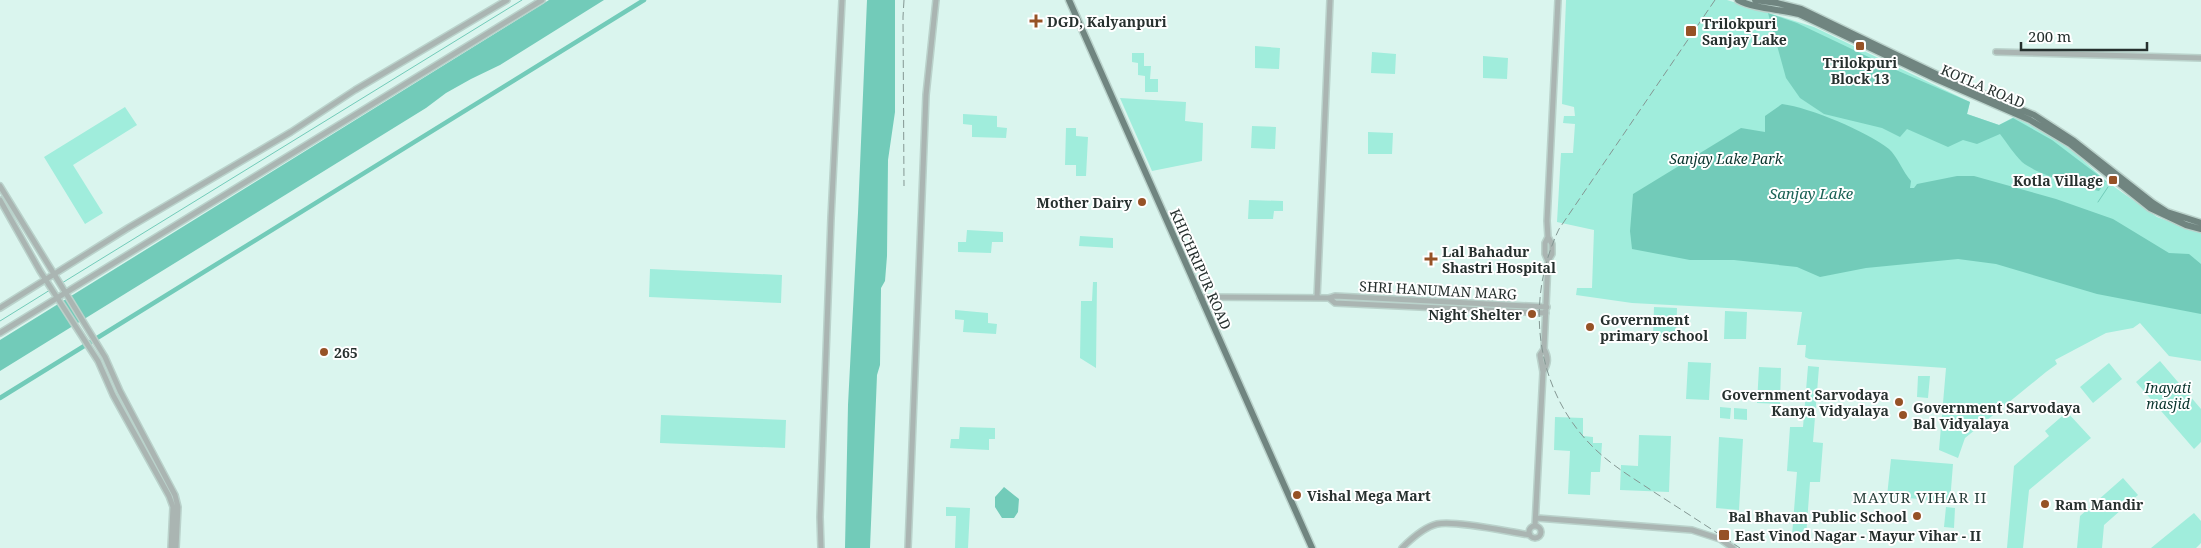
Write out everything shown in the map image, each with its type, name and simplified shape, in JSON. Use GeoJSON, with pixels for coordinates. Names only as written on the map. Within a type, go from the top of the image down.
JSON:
{"type":"FeatureCollection","features":[{"type":"Feature","properties":{"kind":"main road","name":"KHICHRIPUR ROAD"},"geometry":{"type":"LineString","coordinates":[[1069,0],[1312,548]]}},
{"type":"Feature","properties":{"kind":"main road","name":"KOTLA ROAD"},"geometry":{"type":"LineString","coordinates":[[1738,0],[1756,6],[1785,4],[1799,14],[1936,79],[2030,120],[2070,144],[2150,208],[2180,222],[2201,228]]}},
{"type":"Feature","properties":{"kind":"main road","name":"KOTLA ROAD"},"geometry":{"type":"LineString","coordinates":[[1755,0],[1785,4],[1801,9],[1938,75],[2051,124],[2113,170],[2152,203],[2167,212],[2201,223]]}},
{"type":"Feature","properties":{"kind":"street"},"geometry":{"type":"LineString","coordinates":[[0,308],[46,280],[56,278],[128,228],[291,132],[355,90],[507,0]]}},
{"type":"Feature","properties":{"kind":"street"},"geometry":{"type":"LineString","coordinates":[[0,333],[542,0]]}},
{"type":"Feature","properties":{"kind":"street"},"geometry":{"type":"LineString","coordinates":[[821,548],[820,517],[831,218],[842,0]]}},
{"type":"Feature","properties":{"kind":"street"},"geometry":{"type":"LineString","coordinates":[[908,548],[926,95],[936,0]]}},
{"type":"Feature","properties":{"kind":"street"},"geometry":{"type":"LineString","coordinates":[[1317,298],[1330,0]]}},
{"type":"Feature","properties":{"kind":"street"},"geometry":{"type":"LineString","coordinates":[[1530,535],[1530,530],[1535,526],[1537,518],[1543,372],[1547,365],[1547,355],[1544,348],[1548,261],[1552,254],[1552,244],[1548,237],[1547,220],[1558,0]]}},
{"type":"Feature","properties":{"kind":"street"},"geometry":{"type":"LineString","coordinates":[[1996,52],[2201,58]]}},
{"type":"Feature","properties":{"kind":"street"},"geometry":{"type":"LineString","coordinates":[[0,186],[105,356],[120,391],[174,495],[178,508],[176,548]]}},
{"type":"Feature","properties":{"kind":"street"},"geometry":{"type":"LineString","coordinates":[[0,200],[46,280],[98,361],[113,395],[170,496],[173,507],[171,548]]}},
{"type":"Feature","properties":{"kind":"street","name":"SHRI HANUMAN MARG"},"geometry":{"type":"LineString","coordinates":[[1200,297],[1329,298],[1335,296],[1546,310]]}},
{"type":"Feature","properties":{"kind":"street"},"geometry":{"type":"LineString","coordinates":[[1537,518],[1692,530],[1720,540],[1733,548]]}},
{"type":"Feature","properties":{"kind":"street"},"geometry":{"type":"LineString","coordinates":[[1402,548],[1412,539],[1437,524],[1452,524],[1530,535],[1535,538],[1541,534],[1541,530],[1535,526]]}},
{"type":"Feature","properties":{"kind":"green space","name":"Sanjay Lake Park"},"geometry":{"type":"Polygon","coordinates":[[[1566,0],[1727,0],[1814,27],[1970,102],[1967,114],[1999,125],[2014,117],[2043,131],[2074,152],[2106,181],[2157,217],[2201,233],[2201,361],[2169,356],[2140,323],[2133,328],[2106,333],[2055,360],[2057,364],[1965,438],[1958,458],[1939,450],[1946,368],[1809,359],[1805,357],[1806,345],[1797,345],[1802,312],[1632,303],[1576,295],[1577,288],[1592,288],[1594,230],[1557,222],[1561,153],[1573,153],[1575,124],[1563,123],[1564,116],[1575,116],[1574,107],[1562,104],[1566,0]]]}},
{"type":"Feature","properties":{"kind":"green space"},"geometry":{"type":"Polygon","coordinates":[[[1255,46],[1280,48],[1279,69],[1255,68],[1255,46]]]}},
{"type":"Feature","properties":{"kind":"green space"},"geometry":{"type":"Polygon","coordinates":[[[1372,52],[1396,54],[1395,74],[1371,73],[1372,52]]]}},
{"type":"Feature","properties":{"kind":"green space"},"geometry":{"type":"Polygon","coordinates":[[[1132,53],[1144,53],[1144,66],[1151,66],[1150,79],[1158,79],[1158,92],[1145,92],[1145,76],[1138,75],[1138,63],[1132,62],[1132,53]]]}},
{"type":"Feature","properties":{"kind":"green space"},"geometry":{"type":"Polygon","coordinates":[[[1483,56],[1508,58],[1507,79],[1483,78],[1483,56]]]}},
{"type":"Feature","properties":{"kind":"green space"},"geometry":{"type":"Polygon","coordinates":[[[1120,98],[1186,102],[1185,121],[1203,123],[1202,161],[1152,171],[1120,98]]]}},
{"type":"Feature","properties":{"kind":"green space"},"geometry":{"type":"Polygon","coordinates":[[[125,107],[137,125],[73,165],[103,213],[85,224],[44,157],[125,107]]]}},
{"type":"Feature","properties":{"kind":"green space"},"geometry":{"type":"Polygon","coordinates":[[[963,114],[997,116],[997,127],[1007,128],[1006,138],[972,137],[972,125],[963,124],[963,114]]]}},
{"type":"Feature","properties":{"kind":"green space"},"geometry":{"type":"Polygon","coordinates":[[[1252,126],[1276,127],[1275,149],[1251,148],[1252,126]]]}},
{"type":"Feature","properties":{"kind":"green space"},"geometry":{"type":"Polygon","coordinates":[[[1066,128],[1076,128],[1076,136],[1088,137],[1086,176],[1076,176],[1076,165],[1065,165],[1066,128]]]}},
{"type":"Feature","properties":{"kind":"green space"},"geometry":{"type":"Polygon","coordinates":[[[1368,132],[1393,133],[1392,154],[1368,154],[1368,132]]]}},
{"type":"Feature","properties":{"kind":"green space"},"geometry":{"type":"Polygon","coordinates":[[[1249,200],[1283,201],[1283,211],[1274,211],[1273,219],[1248,219],[1249,200]]]}},
{"type":"Feature","properties":{"kind":"green space"},"geometry":{"type":"Polygon","coordinates":[[[967,230],[1003,232],[1003,242],[992,242],[991,253],[958,252],[958,242],[966,242],[967,230]]]}},
{"type":"Feature","properties":{"kind":"green space"},"geometry":{"type":"Polygon","coordinates":[[[1080,236],[1113,238],[1113,248],[1079,246],[1080,236]]]}},
{"type":"Feature","properties":{"kind":"green space"},"geometry":{"type":"Polygon","coordinates":[[[650,269],[782,275],[781,303],[649,297],[650,269]]]}},
{"type":"Feature","properties":{"kind":"green space"},"geometry":{"type":"Polygon","coordinates":[[[1093,282],[1097,282],[1096,368],[1080,358],[1081,301],[1092,301],[1093,282]]]}},
{"type":"Feature","properties":{"kind":"green space"},"geometry":{"type":"Polygon","coordinates":[[[1654,307],[1677,308],[1676,337],[1653,336],[1654,307]]]}},
{"type":"Feature","properties":{"kind":"green space"},"geometry":{"type":"Polygon","coordinates":[[[955,310],[988,313],[988,323],[997,324],[996,334],[963,332],[964,320],[955,319],[955,310]]]}},
{"type":"Feature","properties":{"kind":"green space"},"geometry":{"type":"Polygon","coordinates":[[[1725,311],[1747,312],[1746,339],[1724,339],[1725,311]]]}},
{"type":"Feature","properties":{"kind":"green space","name":"Inayati masjid"},"geometry":{"type":"Polygon","coordinates":[[[2160,361],[2201,409],[2201,442],[2194,449],[2136,382],[2160,361]]]}},
{"type":"Feature","properties":{"kind":"green space"},"geometry":{"type":"Polygon","coordinates":[[[1688,362],[1711,363],[1709,400],[1686,399],[1688,362]]]}},
{"type":"Feature","properties":{"kind":"green space"},"geometry":{"type":"Polygon","coordinates":[[[2109,363],[2122,379],[2093,403],[2080,387],[2109,363]]]}},
{"type":"Feature","properties":{"kind":"green space"},"geometry":{"type":"Polygon","coordinates":[[[1808,366],[1819,367],[1813,442],[1823,443],[1820,482],[1810,482],[1806,537],[1792,536],[1797,472],[1787,471],[1790,427],[1803,427],[1808,366]]]}},
{"type":"Feature","properties":{"kind":"green space"},"geometry":{"type":"Polygon","coordinates":[[[1759,367],[1781,368],[1780,404],[1757,403],[1759,367]]]}},
{"type":"Feature","properties":{"kind":"green space"},"geometry":{"type":"Polygon","coordinates":[[[1918,376],[1930,376],[1928,398],[1917,397],[1918,376]]]}},
{"type":"Feature","properties":{"kind":"green space"},"geometry":{"type":"Polygon","coordinates":[[[1720,407],[1731,408],[1730,419],[1720,418],[1720,407]]]}},
{"type":"Feature","properties":{"kind":"green space"},"geometry":{"type":"Polygon","coordinates":[[[1734,408],[1747,409],[1747,420],[1734,419],[1734,408]]]}},
{"type":"Feature","properties":{"kind":"green space"},"geometry":{"type":"Polygon","coordinates":[[[2067,412],[2091,438],[2029,490],[2023,548],[2007,548],[2014,466],[2049,436],[2045,431],[2067,412]]]}},
{"type":"Feature","properties":{"kind":"green space"},"geometry":{"type":"Polygon","coordinates":[[[661,415],[786,420],[785,448],[660,443],[661,415]]]}},
{"type":"Feature","properties":{"kind":"green space"},"geometry":{"type":"Polygon","coordinates":[[[1555,417],[1583,418],[1583,436],[1593,437],[1593,443],[1602,443],[1600,472],[1591,472],[1590,495],[1568,494],[1570,451],[1554,450],[1555,417]]]}},
{"type":"Feature","properties":{"kind":"green space"},"geometry":{"type":"Polygon","coordinates":[[[960,427],[995,428],[995,439],[989,439],[989,450],[950,448],[951,439],[959,439],[960,427]]]}},
{"type":"Feature","properties":{"kind":"green space"},"geometry":{"type":"Polygon","coordinates":[[[1639,435],[1671,436],[1669,492],[1620,490],[1621,465],[1638,466],[1639,435]]]}},
{"type":"Feature","properties":{"kind":"green space"},"geometry":{"type":"Polygon","coordinates":[[[1719,437],[1743,439],[1739,510],[1716,508],[1719,437]]]}},
{"type":"Feature","properties":{"kind":"green space"},"geometry":{"type":"Polygon","coordinates":[[[1891,459],[1953,464],[1950,502],[1887,496],[1891,459]]]}},
{"type":"Feature","properties":{"kind":"green space"},"geometry":{"type":"Polygon","coordinates":[[[2123,478],[2138,495],[2104,525],[2102,548],[2077,548],[2080,516],[2123,478]]]}},
{"type":"Feature","properties":{"kind":"green space"},"geometry":{"type":"Polygon","coordinates":[[[946,507],[970,508],[968,548],[955,548],[956,516],[946,516],[946,507]]]}},
{"type":"Feature","properties":{"kind":"green space"},"geometry":{"type":"Polygon","coordinates":[[[1946,507],[1955,508],[1954,528],[1944,527],[1946,507]]]}},
{"type":"Feature","properties":{"kind":"green space"},"geometry":{"type":"Polygon","coordinates":[[[2194,513],[2201,521],[2201,543],[2196,548],[2151,548],[2194,513]]]}},
{"type":"Feature","properties":{"kind":"shaded area"},"geometry":{"type":"Polygon","coordinates":[[[1768,13],[1797,23],[1896,70],[1970,102],[1967,114],[1999,125],[2013,118],[2052,140],[2106,181],[2099,191],[2059,180],[2038,171],[2022,162],[2000,134],[1977,144],[1963,140],[1948,147],[1907,129],[1900,137],[1882,128],[1824,114],[1800,98],[1786,78],[1768,13]]]}},
{"type":"Feature","properties":{"kind":"water"},"geometry":{"type":"Polygon","coordinates":[[[549,0],[604,0],[500,65],[446,93],[426,108],[0,371],[0,340],[549,0]]]}},
{"type":"Feature","properties":{"kind":"water"},"geometry":{"type":"Polygon","coordinates":[[[867,0],[895,0],[895,112],[888,160],[887,256],[885,281],[881,288],[880,365],[877,375],[870,548],[845,548],[848,405],[867,0]]]}},
{"type":"Feature","properties":{"kind":"water","name":"Sanjay Lake"},"geometry":{"type":"Polygon","coordinates":[[[1782,104],[1823,115],[1879,142],[1895,156],[1911,181],[1910,188],[1914,188],[1917,184],[1957,176],[1974,176],[2056,199],[2113,219],[2169,253],[2189,254],[2201,264],[2201,314],[2097,294],[1996,264],[1958,259],[1866,268],[1820,277],[1797,267],[1734,260],[1690,260],[1632,249],[1630,231],[1633,194],[1741,128],[1765,132],[1765,116],[1782,104]]]}},
{"type":"Feature","properties":{"kind":"water"},"geometry":{"type":"Polygon","coordinates":[[[1004,487],[1019,499],[1018,512],[1014,518],[1002,518],[995,507],[995,497],[1004,487]]]}},
{"type":"Feature","properties":{"kind":"waterway"},"geometry":{"type":"LineString","coordinates":[[62,283],[522,0]]}},
{"type":"Feature","properties":{"kind":"waterway"},"geometry":{"type":"LineString","coordinates":[[0,398],[644,0]]}},
{"type":"Feature","properties":{"kind":"waterway"},"geometry":{"type":"LineString","coordinates":[[2098,202],[2108,187]]}},
{"type":"Feature","properties":{"kind":"waterway"},"geometry":{"type":"LineString","coordinates":[[0,321],[50,290]]}},
{"type":"Feature","properties":{"kind":"railway"},"geometry":{"type":"LineString","coordinates":[[904,0],[904,186]]}},
{"type":"Feature","properties":{"kind":"railway"},"geometry":{"type":"LineString","coordinates":[[1715,0],[1559,229],[1548,257],[1541,286],[1539,316],[1541,345],[1548,374],[1560,401],[1575,427],[1596,450],[1618,468],[1740,548]]}},
{"type":"Feature","properties":{"kind":"place","name":"DGD, Kalyanpuri"},"geometry":{"type":"Point","coordinates":[1036,21]}},
{"type":"Feature","properties":{"kind":"place","name":"Trilokpuri Sanjay Lake"},"geometry":{"type":"Point","coordinates":[1691,31]}},
{"type":"Feature","properties":{"kind":"place","name":"Trilokpuri Block 13"},"geometry":{"type":"Point","coordinates":[1860,46]}},
{"type":"Feature","properties":{"kind":"place","name":"Kotla Village"},"geometry":{"type":"Point","coordinates":[2113,180]}},
{"type":"Feature","properties":{"kind":"place","name":"Mother Dairy"},"geometry":{"type":"Point","coordinates":[1142,202]}},
{"type":"Feature","properties":{"kind":"place","name":"Lal Bahadur Shastri Hospital"},"geometry":{"type":"Point","coordinates":[1431,259]}},
{"type":"Feature","properties":{"kind":"place","name":"Night Shelter"},"geometry":{"type":"Point","coordinates":[1532,314]}},
{"type":"Feature","properties":{"kind":"place","name":"Government primary school"},"geometry":{"type":"Point","coordinates":[1590,327]}},
{"type":"Feature","properties":{"kind":"place","name":"265"},"geometry":{"type":"Point","coordinates":[324,352]}},
{"type":"Feature","properties":{"kind":"place","name":"Government Sarvodaya Kanya Vidyalaya"},"geometry":{"type":"Point","coordinates":[1899,402]}},
{"type":"Feature","properties":{"kind":"place","name":"Government Sarvodaya Bal Vidyalaya"},"geometry":{"type":"Point","coordinates":[1903,415]}},
{"type":"Feature","properties":{"kind":"place","name":"Vishal Mega Mart"},"geometry":{"type":"Point","coordinates":[1297,495]}},
{"type":"Feature","properties":{"kind":"place","name":"Ram Mandir"},"geometry":{"type":"Point","coordinates":[2045,504]}},
{"type":"Feature","properties":{"kind":"place","name":"Bal Bhavan Public School"},"geometry":{"type":"Point","coordinates":[1917,516]}},
{"type":"Feature","properties":{"kind":"place","name":"East Vinod Nagar - Mayur Vihar - II"},"geometry":{"type":"Point","coordinates":[1724,535]}},
{"type":"Feature","properties":{"kind":"district","name":"MAYUR VIHAR II"},"geometry":{"type":"Point","coordinates":[1920,497]}}]}
